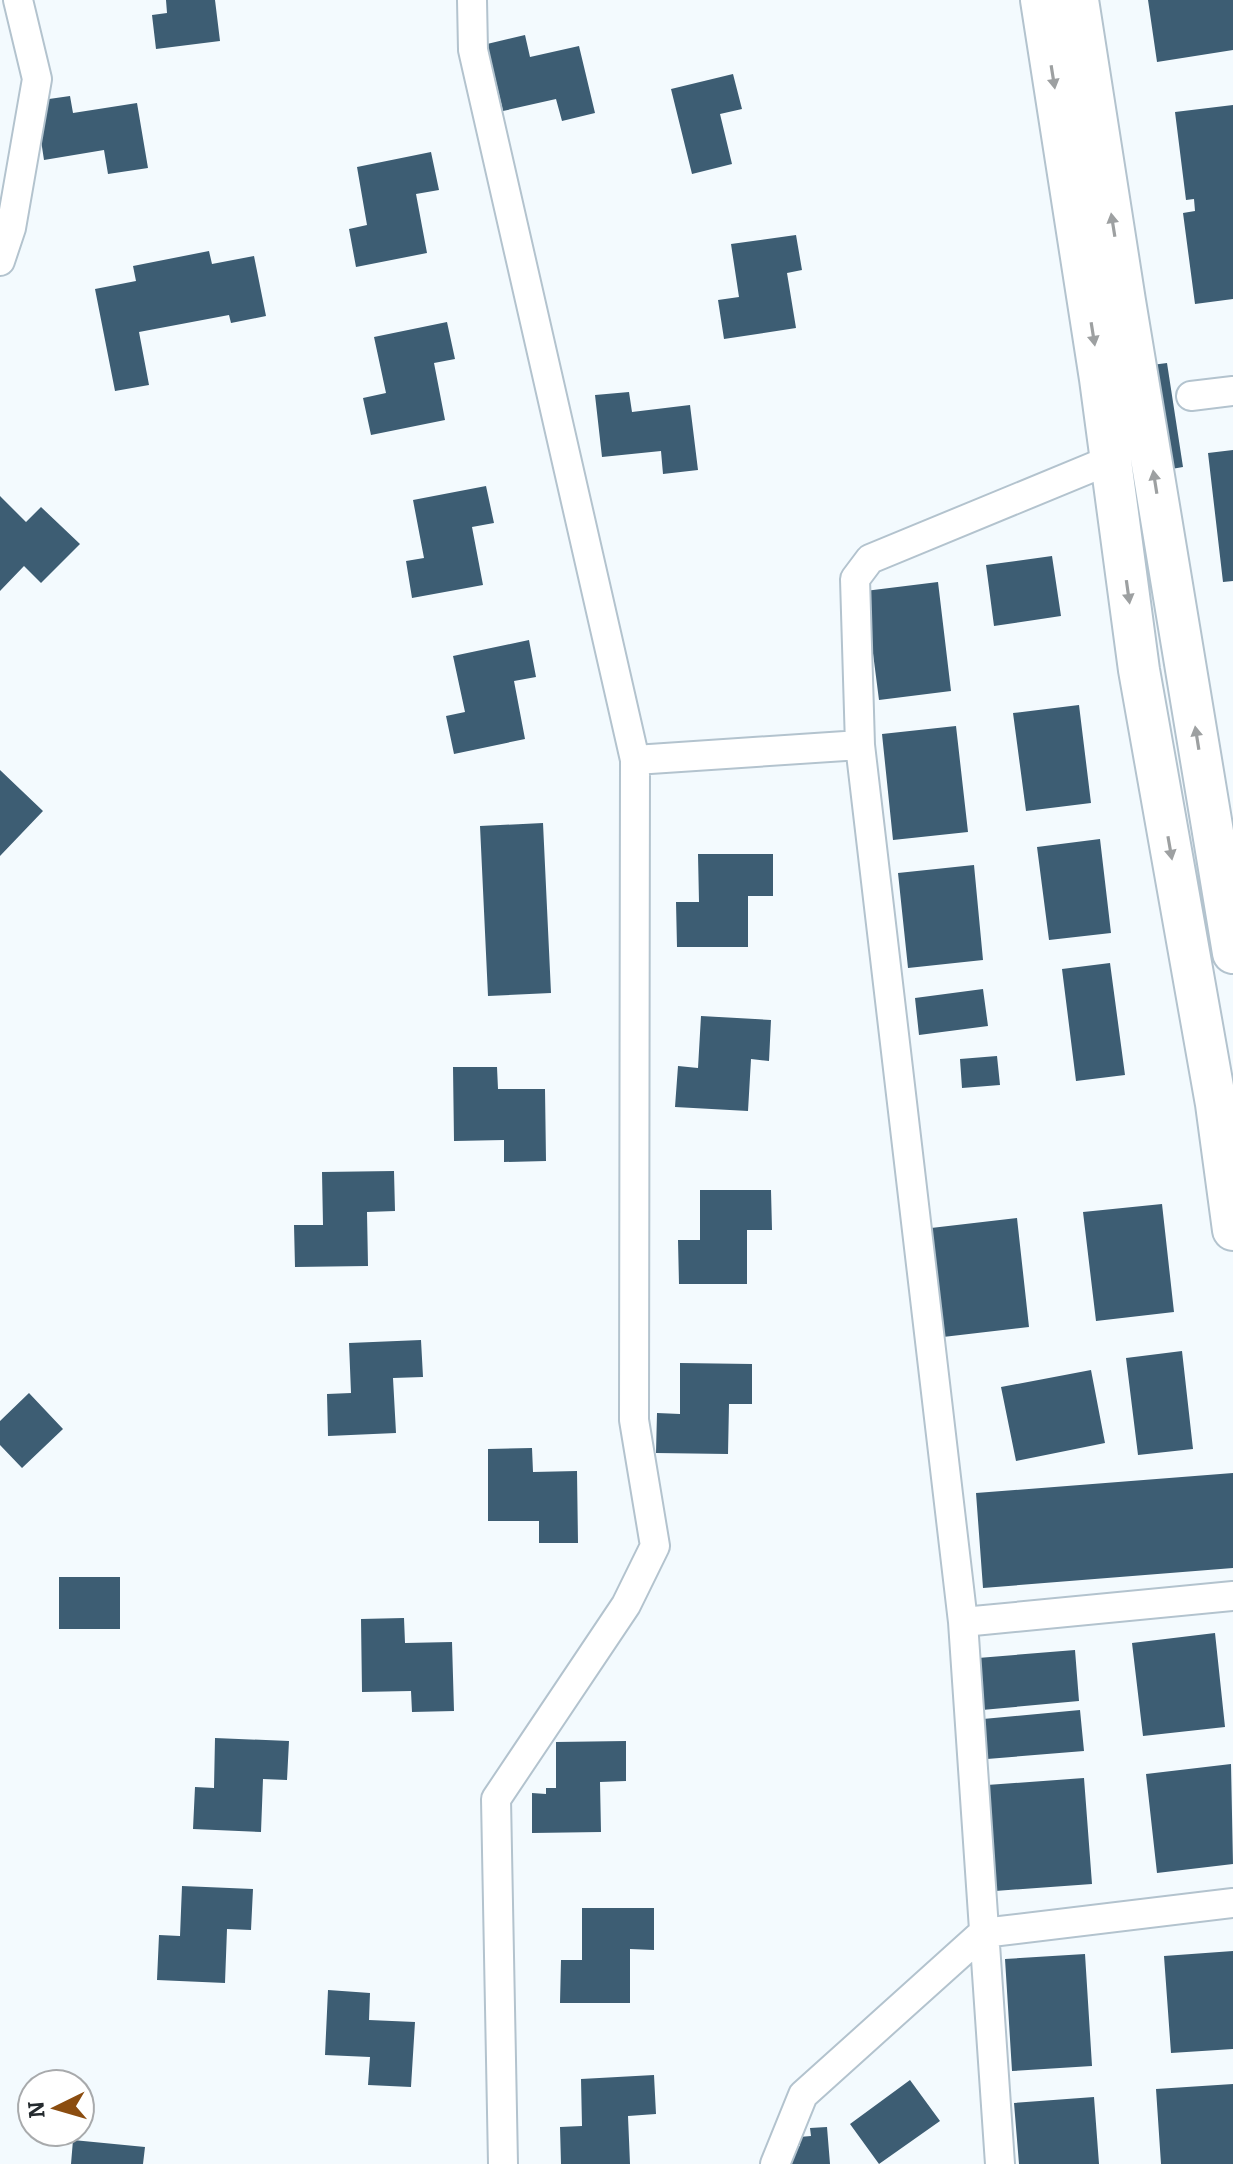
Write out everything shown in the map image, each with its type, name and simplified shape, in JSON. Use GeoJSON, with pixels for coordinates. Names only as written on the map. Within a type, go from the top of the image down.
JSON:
{"type":"FeatureCollection","features":[{"type":"Feature","properties":{"kind":"main road"},"geometry":{"type":"LineString","coordinates":[[1041,0],[1139,670],[1224,1102],[1233,1230]]}},
{"type":"Feature","properties":{"kind":"main road"},"geometry":{"type":"LineString","coordinates":[[1078,0],[1233,953]]}},
{"type":"Feature","properties":{"kind":"street"},"geometry":{"type":"LineString","coordinates":[[0,261],[11,228],[37,79],[18,0]]}},
{"type":"Feature","properties":{"kind":"street"},"geometry":{"type":"LineString","coordinates":[[472,0],[473,50],[635,760],[634,1420],[655,1546],[626,1605],[496,1799],[503,2164]]}},
{"type":"Feature","properties":{"kind":"street"},"geometry":{"type":"LineString","coordinates":[[1191,396],[1233,391]]}},
{"type":"Feature","properties":{"kind":"street"},"geometry":{"type":"LineString","coordinates":[[1000,2164],[963,1622],[860,745],[855,579],[870,559],[1110,460]]}},
{"type":"Feature","properties":{"kind":"street"},"geometry":{"type":"LineString","coordinates":[[635,760],[860,745]]}},
{"type":"Feature","properties":{"kind":"street"},"geometry":{"type":"LineString","coordinates":[[963,1622],[1233,1596]]}},
{"type":"Feature","properties":{"kind":"street"},"geometry":{"type":"LineString","coordinates":[[775,2164],[803,2095],[983,1933],[1233,1903]]}},
{"type":"Feature","properties":{"kind":"building"},"geometry":{"type":"Polygon","coordinates":[[[166,0],[215,0],[220,41],[156,49],[152,15],[167,13],[166,0]]]}},
{"type":"Feature","properties":{"kind":"building"},"geometry":{"type":"Polygon","coordinates":[[[1148,0],[1233,0],[1233,50],[1157,62],[1148,0]]]}},
{"type":"Feature","properties":{"kind":"building"},"geometry":{"type":"Polygon","coordinates":[[[525,35],[530,57],[579,46],[595,113],[562,121],[556,99],[503,111],[487,44],[525,35]]]}},
{"type":"Feature","properties":{"kind":"building"},"geometry":{"type":"Polygon","coordinates":[[[733,74],[742,109],[720,114],[732,164],[692,174],[671,89],[733,74]]]}},
{"type":"Feature","properties":{"kind":"building"},"geometry":{"type":"Polygon","coordinates":[[[70,96],[73,113],[137,103],[148,168],[108,174],[104,150],[44,160],[35,101],[70,96]]]}},
{"type":"Feature","properties":{"kind":"building"},"geometry":{"type":"Polygon","coordinates":[[[1233,105],[1233,299],[1195,304],[1183,213],[1195,211],[1194,199],[1186,200],[1175,112],[1233,105]]]}},
{"type":"Feature","properties":{"kind":"building"},"geometry":{"type":"Polygon","coordinates":[[[431,152],[439,190],[416,194],[427,253],[356,267],[349,229],[367,225],[357,167],[431,152]]]}},
{"type":"Feature","properties":{"kind":"building"},"geometry":{"type":"Polygon","coordinates":[[[796,235],[802,270],[787,273],[796,328],[724,339],[718,300],[739,297],[731,244],[796,235]]]}},
{"type":"Feature","properties":{"kind":"building"},"geometry":{"type":"Polygon","coordinates":[[[209,251],[212,264],[254,256],[266,316],[231,323],[229,315],[139,332],[149,385],[115,391],[95,289],[136,281],[133,266],[209,251]]]}},
{"type":"Feature","properties":{"kind":"building"},"geometry":{"type":"Polygon","coordinates":[[[447,322],[455,359],[434,363],[445,420],[371,435],[363,398],[386,393],[374,337],[447,322]]]}},
{"type":"Feature","properties":{"kind":"building"},"geometry":{"type":"Polygon","coordinates":[[[1167,363],[1183,467],[1160,471],[1144,366],[1167,363]]]}},
{"type":"Feature","properties":{"kind":"building"},"geometry":{"type":"Polygon","coordinates":[[[629,392],[632,412],[690,405],[698,470],[663,474],[661,451],[602,457],[595,395],[629,392]]]}},
{"type":"Feature","properties":{"kind":"building"},"geometry":{"type":"Polygon","coordinates":[[[1233,450],[1233,581],[1223,582],[1208,453],[1233,450]]]}},
{"type":"Feature","properties":{"kind":"building"},"geometry":{"type":"Polygon","coordinates":[[[486,486],[494,523],[472,527],[483,585],[412,598],[406,561],[424,558],[413,500],[486,486]]]}},
{"type":"Feature","properties":{"kind":"building"},"geometry":{"type":"Polygon","coordinates":[[[0,496],[26,522],[41,507],[80,544],[41,583],[24,566],[0,591],[0,496]]]}},
{"type":"Feature","properties":{"kind":"building"},"geometry":{"type":"Polygon","coordinates":[[[1052,556],[1061,616],[994,626],[986,565],[1052,556]]]}},
{"type":"Feature","properties":{"kind":"building"},"geometry":{"type":"Polygon","coordinates":[[[938,582],[951,691],[879,700],[865,591],[938,582]]]}},
{"type":"Feature","properties":{"kind":"building"},"geometry":{"type":"Polygon","coordinates":[[[529,640],[536,677],[514,681],[525,739],[454,754],[446,716],[465,712],[453,656],[529,640]]]}},
{"type":"Feature","properties":{"kind":"building"},"geometry":{"type":"Polygon","coordinates":[[[1079,705],[1091,803],[1026,811],[1013,713],[1079,705]]]}},
{"type":"Feature","properties":{"kind":"building"},"geometry":{"type":"Polygon","coordinates":[[[956,726],[968,832],[893,840],[882,734],[956,726]]]}},
{"type":"Feature","properties":{"kind":"building"},"geometry":{"type":"Polygon","coordinates":[[[0,770],[43,811],[0,856],[0,770]]]}},
{"type":"Feature","properties":{"kind":"building"},"geometry":{"type":"Polygon","coordinates":[[[543,823],[551,993],[488,996],[480,826],[543,823]]]}},
{"type":"Feature","properties":{"kind":"building"},"geometry":{"type":"Polygon","coordinates":[[[1100,839],[1111,933],[1049,940],[1037,847],[1100,839]]]}},
{"type":"Feature","properties":{"kind":"building"},"geometry":{"type":"Polygon","coordinates":[[[698,854],[773,854],[773,896],[748,896],[748,947],[677,947],[676,902],[699,902],[698,854]]]}},
{"type":"Feature","properties":{"kind":"building"},"geometry":{"type":"Polygon","coordinates":[[[974,865],[983,960],[908,968],[898,873],[974,865]]]}},
{"type":"Feature","properties":{"kind":"building"},"geometry":{"type":"Polygon","coordinates":[[[1110,963],[1125,1075],[1076,1081],[1062,969],[1110,963]]]}},
{"type":"Feature","properties":{"kind":"building"},"geometry":{"type":"Polygon","coordinates":[[[983,989],[988,1026],[919,1035],[915,998],[983,989]]]}},
{"type":"Feature","properties":{"kind":"building"},"geometry":{"type":"Polygon","coordinates":[[[701,1016],[771,1020],[769,1061],[751,1059],[748,1111],[675,1107],[678,1066],[698,1068],[701,1016]]]}},
{"type":"Feature","properties":{"kind":"building"},"geometry":{"type":"Polygon","coordinates":[[[997,1056],[1000,1085],[962,1088],[960,1059],[997,1056]]]}},
{"type":"Feature","properties":{"kind":"building"},"geometry":{"type":"Polygon","coordinates":[[[453,1067],[497,1067],[498,1089],[545,1089],[546,1161],[504,1162],[504,1140],[454,1141],[453,1067]]]}},
{"type":"Feature","properties":{"kind":"building"},"geometry":{"type":"Polygon","coordinates":[[[394,1171],[395,1211],[367,1212],[368,1266],[295,1267],[294,1225],[323,1225],[322,1172],[394,1171]]]}},
{"type":"Feature","properties":{"kind":"building"},"geometry":{"type":"Polygon","coordinates":[[[700,1190],[771,1190],[772,1230],[747,1230],[747,1284],[679,1284],[678,1240],[700,1240],[700,1190]]]}},
{"type":"Feature","properties":{"kind":"building"},"geometry":{"type":"Polygon","coordinates":[[[1162,1204],[1174,1312],[1096,1321],[1083,1212],[1162,1204]]]}},
{"type":"Feature","properties":{"kind":"building"},"geometry":{"type":"Polygon","coordinates":[[[1017,1218],[1029,1327],[943,1337],[931,1228],[1017,1218]]]}},
{"type":"Feature","properties":{"kind":"building"},"geometry":{"type":"Polygon","coordinates":[[[421,1340],[423,1377],[393,1378],[396,1433],[328,1436],[327,1394],[351,1393],[349,1343],[421,1340]]]}},
{"type":"Feature","properties":{"kind":"building"},"geometry":{"type":"Polygon","coordinates":[[[1182,1351],[1193,1449],[1138,1455],[1126,1358],[1182,1351]]]}},
{"type":"Feature","properties":{"kind":"building"},"geometry":{"type":"Polygon","coordinates":[[[680,1363],[752,1364],[752,1404],[729,1404],[728,1454],[656,1453],[657,1413],[680,1414],[680,1363]]]}},
{"type":"Feature","properties":{"kind":"building"},"geometry":{"type":"Polygon","coordinates":[[[1091,1370],[1105,1443],[1016,1461],[1001,1387],[1091,1370]]]}},
{"type":"Feature","properties":{"kind":"building"},"geometry":{"type":"Polygon","coordinates":[[[29,1393],[63,1429],[22,1468],[0,1445],[0,1421],[29,1393]]]}},
{"type":"Feature","properties":{"kind":"building"},"geometry":{"type":"Polygon","coordinates":[[[532,1448],[533,1472],[577,1471],[578,1543],[539,1543],[539,1521],[488,1521],[488,1449],[532,1448]]]}},
{"type":"Feature","properties":{"kind":"building"},"geometry":{"type":"Polygon","coordinates":[[[1233,1473],[1233,1568],[983,1588],[976,1493],[1233,1473]]]}},
{"type":"Feature","properties":{"kind":"building"},"geometry":{"type":"Polygon","coordinates":[[[59,1577],[120,1577],[120,1629],[59,1629],[59,1577]]]}},
{"type":"Feature","properties":{"kind":"building"},"geometry":{"type":"Polygon","coordinates":[[[404,1618],[405,1643],[452,1642],[454,1711],[412,1712],[411,1691],[362,1692],[361,1619],[404,1618]]]}},
{"type":"Feature","properties":{"kind":"building"},"geometry":{"type":"Polygon","coordinates":[[[1215,1633],[1225,1727],[1143,1736],[1132,1643],[1215,1633]]]}},
{"type":"Feature","properties":{"kind":"building"},"geometry":{"type":"Polygon","coordinates":[[[1075,1650],[1079,1701],[982,1710],[978,1658],[1075,1650]]]}},
{"type":"Feature","properties":{"kind":"building"},"geometry":{"type":"Polygon","coordinates":[[[1080,1710],[1084,1751],[987,1759],[983,1719],[1080,1710]]]}},
{"type":"Feature","properties":{"kind":"building"},"geometry":{"type":"Polygon","coordinates":[[[215,1738],[289,1741],[287,1780],[263,1779],[261,1832],[193,1829],[195,1787],[214,1788],[215,1738]]]}},
{"type":"Feature","properties":{"kind":"building"},"geometry":{"type":"Polygon","coordinates":[[[626,1741],[626,1781],[600,1782],[601,1832],[532,1833],[532,1793],[546,1794],[546,1788],[556,1788],[556,1742],[626,1741]]]}},
{"type":"Feature","properties":{"kind":"building"},"geometry":{"type":"Polygon","coordinates":[[[1231,1764],[1233,1864],[1157,1873],[1146,1774],[1231,1764]]]}},
{"type":"Feature","properties":{"kind":"building"},"geometry":{"type":"Polygon","coordinates":[[[1084,1778],[1092,1884],[995,1891],[987,1785],[1084,1778]]]}},
{"type":"Feature","properties":{"kind":"building"},"geometry":{"type":"Polygon","coordinates":[[[182,1886],[253,1889],[251,1930],[227,1929],[225,1983],[157,1980],[159,1935],[180,1936],[182,1886]]]}},
{"type":"Feature","properties":{"kind":"building"},"geometry":{"type":"Polygon","coordinates":[[[582,1908],[654,1908],[654,1950],[630,1949],[630,2003],[560,2003],[561,1960],[582,1960],[582,1908]]]}},
{"type":"Feature","properties":{"kind":"building"},"geometry":{"type":"Polygon","coordinates":[[[1233,1951],[1233,2049],[1171,2053],[1164,1956],[1233,1951]]]}},
{"type":"Feature","properties":{"kind":"building"},"geometry":{"type":"Polygon","coordinates":[[[1085,1954],[1092,2066],[1012,2071],[1005,1959],[1085,1954]]]}},
{"type":"Feature","properties":{"kind":"building"},"geometry":{"type":"Polygon","coordinates":[[[328,1990],[370,1993],[369,2020],[415,2022],[411,2087],[368,2085],[370,2057],[325,2055],[328,1990]]]}},
{"type":"Feature","properties":{"kind":"building"},"geometry":{"type":"Polygon","coordinates":[[[654,2075],[656,2114],[628,2116],[630,2164],[561,2164],[560,2127],[582,2126],[581,2079],[654,2075]]]}},
{"type":"Feature","properties":{"kind":"building"},"geometry":{"type":"Polygon","coordinates":[[[910,2080],[940,2121],[879,2164],[850,2124],[910,2080]]]}},
{"type":"Feature","properties":{"kind":"building"},"geometry":{"type":"Polygon","coordinates":[[[1233,2084],[1233,2164],[1161,2164],[1156,2089],[1233,2084]]]}},
{"type":"Feature","properties":{"kind":"building"},"geometry":{"type":"Polygon","coordinates":[[[1094,2097],[1099,2164],[1019,2164],[1014,2103],[1094,2097]]]}},
{"type":"Feature","properties":{"kind":"building"},"geometry":{"type":"Polygon","coordinates":[[[827,2127],[830,2164],[789,2164],[788,2147],[800,2146],[799,2137],[811,2136],[810,2128],[827,2127]]]}},
{"type":"Feature","properties":{"kind":"building"},"geometry":{"type":"Polygon","coordinates":[[[96,2142],[145,2147],[143,2164],[71,2164],[72,2148],[96,2148],[96,2142]]]}}]}
